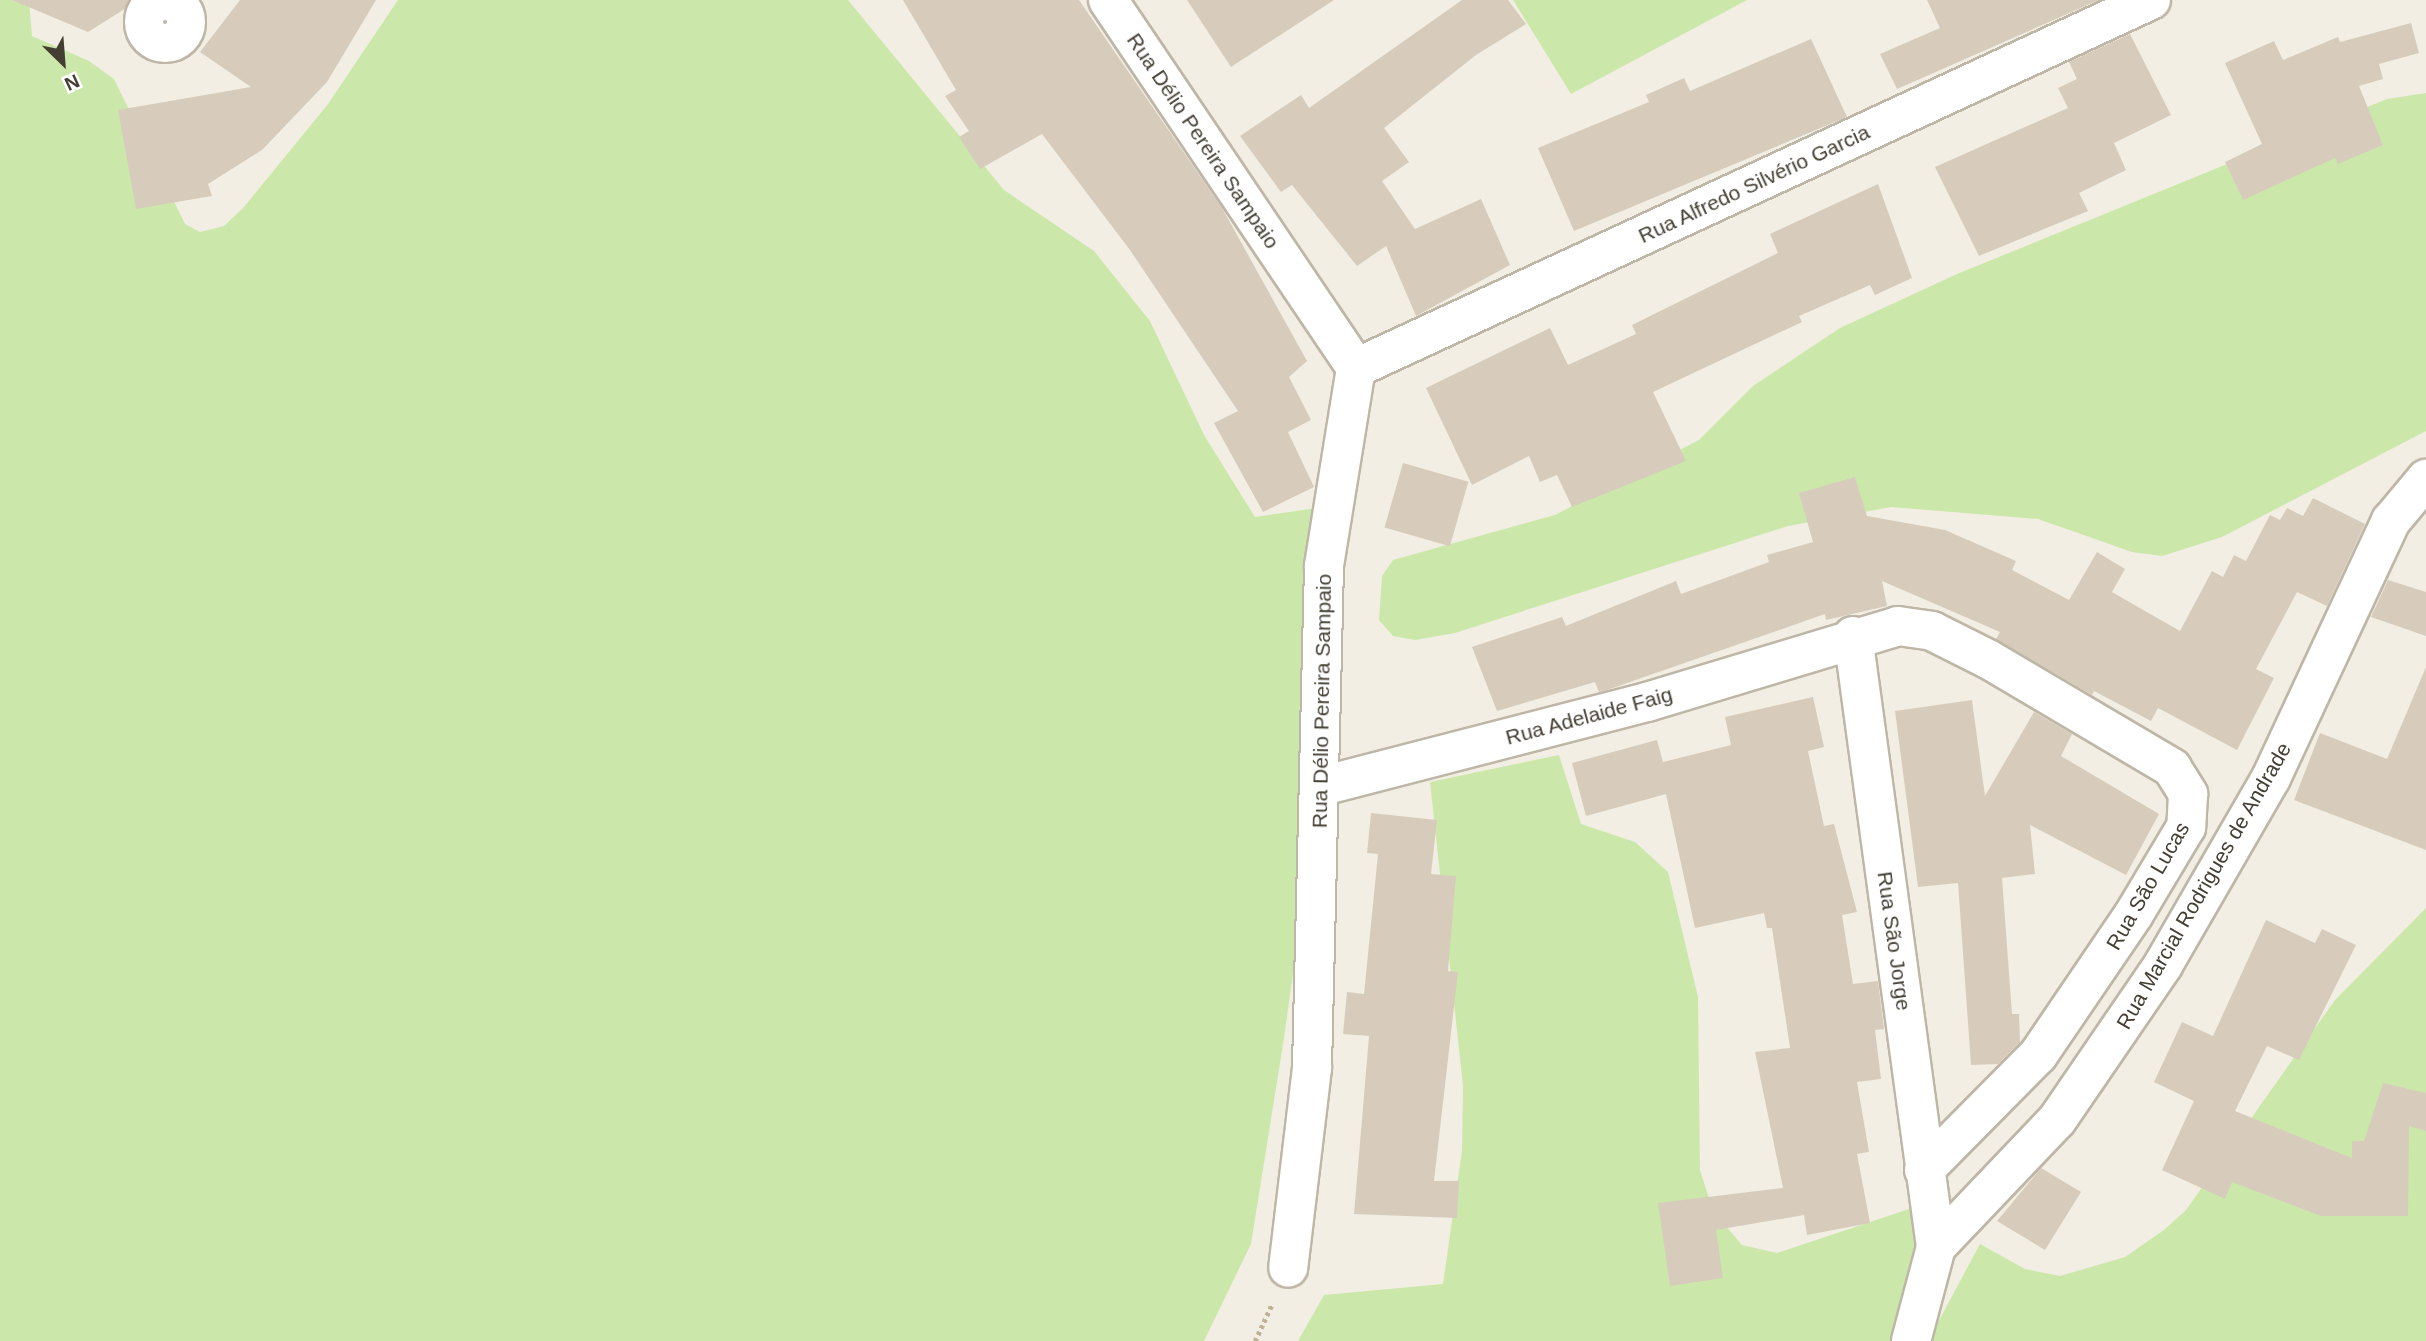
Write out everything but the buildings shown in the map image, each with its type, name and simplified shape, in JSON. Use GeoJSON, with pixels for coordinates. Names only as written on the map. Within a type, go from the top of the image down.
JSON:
{"type":"FeatureCollection","features":[{"type":"Feature","properties":{"kind":"street","name":"Rua Délio Pereira Sampaio"},"geometry":{"type":"LineString","coordinates":[[1108,0],[1356,368],[1324,566],[1322,786],[1312,1068],[1288,1268]]}},
{"type":"Feature","properties":{"kind":"street","name":"Rua Alfredo Silvério Garcia"},"geometry":{"type":"LineString","coordinates":[[1356,368],[2151,0]]}},
{"type":"Feature","properties":{"kind":"street","name":"Rua Marcial Rodrigues de Andrade"},"geometry":{"type":"LineString","coordinates":[[1910,1341],[1936,1247],[2057,1120],[2163,965],[2271,778],[2391,521],[2426,479]]}},
{"type":"Feature","properties":{"kind":"street","name":"Rua São Lucas"},"geometry":{"type":"LineString","coordinates":[[1853,636],[1898,626],[1932,631],[2172,768],[2190,803],[2186,827],[2082,997],[2038,1055],[1924,1170]]}},
{"type":"Feature","properties":{"kind":"street","name":"Rua Adelaide Faig"},"geometry":{"type":"LineString","coordinates":[[1322,786],[1647,702],[1853,636]]}},
{"type":"Feature","properties":{"kind":"street","name":"Rua São Jorge"},"geometry":{"type":"LineString","coordinates":[[1853,636],[1936,1247]]}},
{"type":"Feature","properties":{"kind":"green space"},"geometry":{"type":"Polygon","coordinates":[[[0,0],[29,0],[32,36],[89,61],[114,79],[185,224],[200,232],[224,226],[244,207],[328,104],[398,0],[848,0],[1004,190],[1094,251],[1150,321],[1204,435],[1255,517],[1317,508],[1296,850],[1297,945],[1251,1244],[1204,1341],[0,1341],[0,0]]]}},
{"type":"Feature","properties":{"kind":"green space"},"geometry":{"type":"Polygon","coordinates":[[[1513,0],[1747,0],[1571,94],[1513,0]]]}},
{"type":"Feature","properties":{"kind":"green space"},"geometry":{"type":"Polygon","coordinates":[[[2426,93],[2426,431],[2222,537],[2162,556],[2132,552],[2038,519],[1891,507],[1788,526],[1455,633],[1415,640],[1393,636],[1379,620],[1382,576],[1393,560],[1555,515],[1699,440],[1753,386],[1840,328],[1957,274],[2387,99],[2426,93]]]}},
{"type":"Feature","properties":{"kind":"green space"},"geometry":{"type":"Polygon","coordinates":[[[1559,755],[1581,824],[1635,842],[1668,872],[1698,997],[1700,1170],[1713,1211],[1742,1245],[1777,1253],[1909,1209],[1924,1227],[1897,1341],[1298,1341],[1324,1295],[1443,1284],[1462,1151],[1463,1086],[1430,782],[1559,755]]]}},
{"type":"Feature","properties":{"kind":"green space"},"geometry":{"type":"Polygon","coordinates":[[[2426,908],[2426,1341],[1928,1341],[1980,1244],[2025,1269],[2060,1276],[2125,1257],[2164,1230],[2186,1210],[2335,1000],[2426,908]]]}}]}
